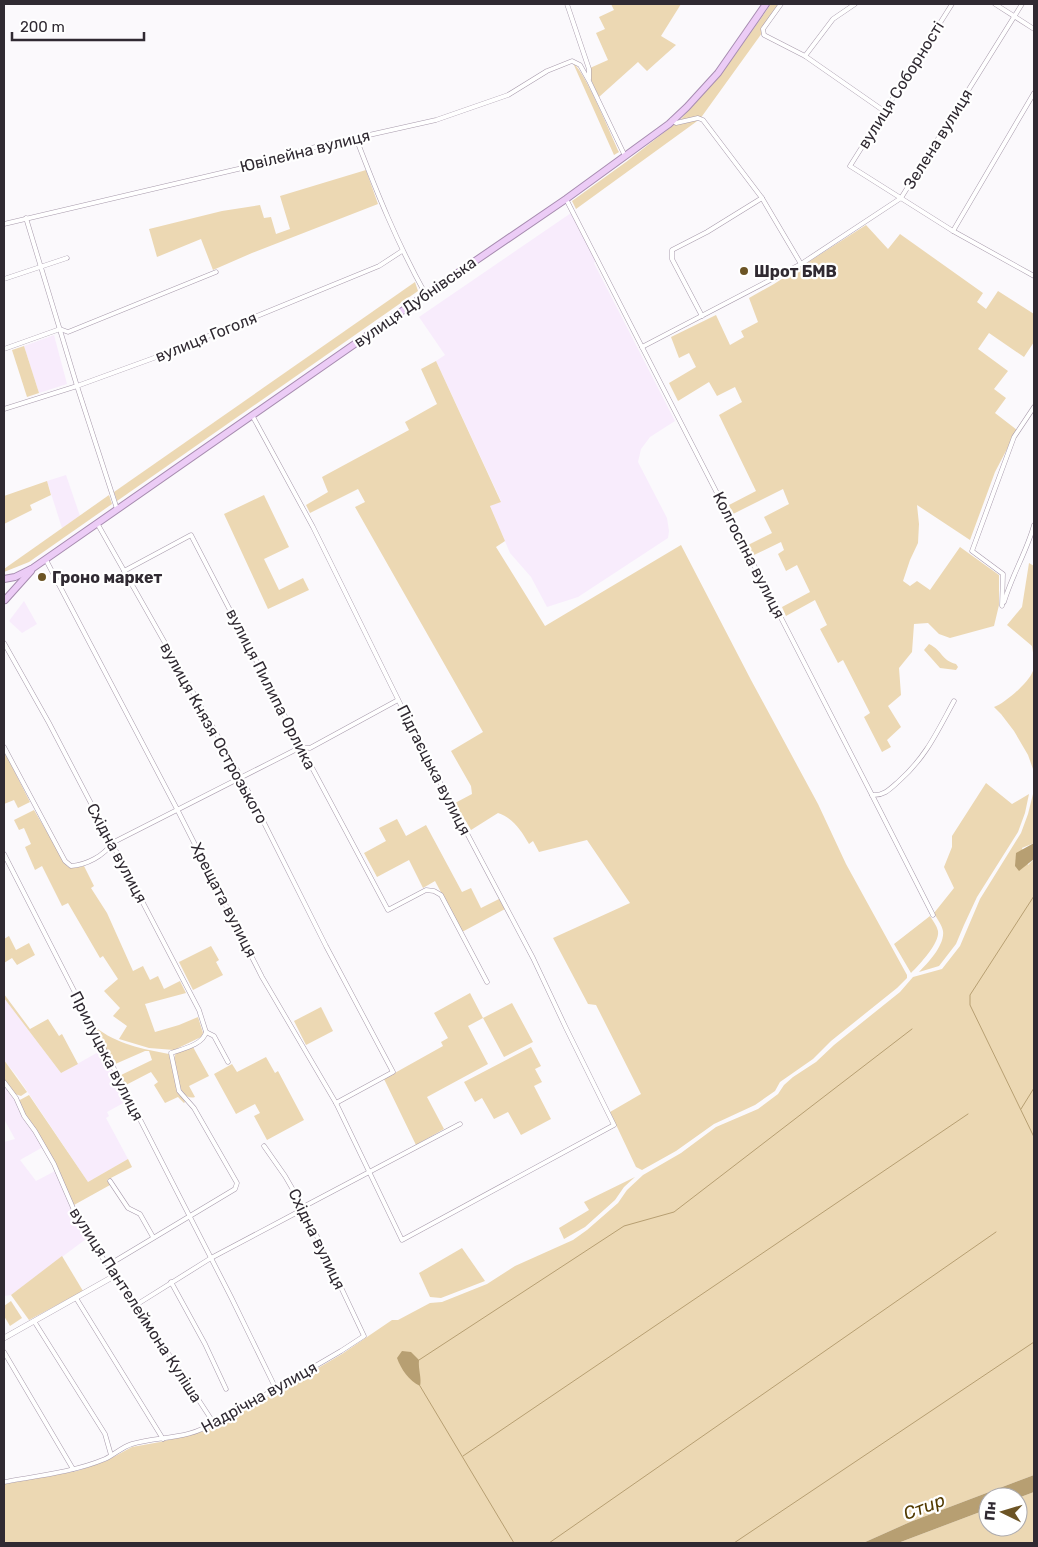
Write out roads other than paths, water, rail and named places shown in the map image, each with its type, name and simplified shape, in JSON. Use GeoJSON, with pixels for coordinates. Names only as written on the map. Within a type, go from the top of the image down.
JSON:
{"type":"FeatureCollection","features":[{"type":"Feature","properties":{"kind":"highway","name":"вулиця Дубнівська"},"geometry":{"type":"LineString","coordinates":[[33,568],[566,199],[672,120],[687,107],[718,73],[766,4]]}},
{"type":"Feature","properties":{"kind":"highway"},"geometry":{"type":"LineString","coordinates":[[4,579],[15,577],[33,568]]}},
{"type":"Feature","properties":{"kind":"highway"},"geometry":{"type":"LineString","coordinates":[[4,602],[33,568]]}},
{"type":"Feature","properties":{"kind":"street"},"geometry":{"type":"LineString","coordinates":[[567,4],[589,69],[589,81],[625,156]]}},
{"type":"Feature","properties":{"kind":"street"},"geometry":{"type":"LineString","coordinates":[[781,4],[763,30],[764,35],[805,56],[884,111]]}},
{"type":"Feature","properties":{"kind":"street"},"geometry":{"type":"LineString","coordinates":[[805,56],[833,19],[855,4]]}},
{"type":"Feature","properties":{"kind":"street","name":"вулиця Соборності"},"geometry":{"type":"LineString","coordinates":[[901,198],[850,166],[952,4]]}},
{"type":"Feature","properties":{"kind":"street"},"geometry":{"type":"LineString","coordinates":[[995,4],[1034,29]]}},
{"type":"Feature","properties":{"kind":"street","name":"Зелена вулиця"},"geometry":{"type":"LineString","coordinates":[[642,347],[801,264],[901,198],[1022,4]]}},
{"type":"Feature","properties":{"kind":"street","name":"Ювілейна вулиця"},"geometry":{"type":"LineString","coordinates":[[4,224],[238,169],[312,148],[436,120],[508,96],[547,71],[572,61],[580,65],[589,81]]}},
{"type":"Feature","properties":{"kind":"street"},"geometry":{"type":"LineString","coordinates":[[953,231],[1034,93]]}},
{"type":"Feature","properties":{"kind":"street"},"geometry":{"type":"LineString","coordinates":[[672,120],[676,123],[698,118],[703,120],[762,198],[801,264]]}},
{"type":"Feature","properties":{"kind":"street"},"geometry":{"type":"LineString","coordinates":[[356,138],[402,251],[426,295]]}},
{"type":"Feature","properties":{"kind":"street"},"geometry":{"type":"LineString","coordinates":[[702,316],[672,259],[672,250],[707,232],[762,198]]}},
{"type":"Feature","properties":{"kind":"street"},"geometry":{"type":"LineString","coordinates":[[901,198],[953,231],[1034,275]]}},
{"type":"Feature","properties":{"kind":"street","name":"Колгоспна вулиця"},"geometry":{"type":"LineString","coordinates":[[566,199],[933,915]]}},
{"type":"Feature","properties":{"kind":"street"},"geometry":{"type":"LineString","coordinates":[[26,218],[117,509]]}},
{"type":"Feature","properties":{"kind":"street","name":"вулиця Гоголя"},"geometry":{"type":"LineString","coordinates":[[4,409],[77,386],[232,328],[380,266],[402,251]]}},
{"type":"Feature","properties":{"kind":"street"},"geometry":{"type":"LineString","coordinates":[[4,279],[67,258]]}},
{"type":"Feature","properties":{"kind":"street"},"geometry":{"type":"LineString","coordinates":[[4,349],[60,329],[68,332],[216,272]]}},
{"type":"Feature","properties":{"kind":"street"},"geometry":{"type":"LineString","coordinates":[[1034,407],[1014,437],[972,551],[1002,574],[1002,606],[1010,582],[1026,550],[1034,525]]}},
{"type":"Feature","properties":{"kind":"street","name":"Підгаєцька вулиця"},"geometry":{"type":"LineString","coordinates":[[252,415],[313,527],[425,754],[534,958],[614,1125],[402,1240]]}},
{"type":"Feature","properties":{"kind":"street","name":"вулиця Князя Острозького"},"geometry":{"type":"LineString","coordinates":[[97,523],[242,777],[326,946],[393,1072],[336,1103]]}},
{"type":"Feature","properties":{"kind":"street","name":"вулиця Пилипа Орлика"},"geometry":{"type":"LineString","coordinates":[[124,571],[191,535],[301,748],[388,910],[426,890],[434,891],[441,895],[488,982]]}},
{"type":"Feature","properties":{"kind":"street","name":"Хрещата вулиця"},"geometry":{"type":"LineString","coordinates":[[46,560],[177,809],[262,977],[336,1103],[402,1240]]}},
{"type":"Feature","properties":{"kind":"street","name":"Східна вулиця"},"geometry":{"type":"LineString","coordinates":[[4,643],[112,843],[199,1010],[206,1032],[214,1036],[228,1062]]}},
{"type":"Feature","properties":{"kind":"street"},"geometry":{"type":"LineString","coordinates":[[4,747],[33,804],[68,865],[74,866],[91,861],[112,843],[177,809],[301,748],[310,748],[398,700]]}},
{"type":"Feature","properties":{"kind":"street"},"geometry":{"type":"LineString","coordinates":[[872,795],[879,796],[888,791],[912,769],[927,750],[954,701]]}},
{"type":"Feature","properties":{"kind":"street","name":"Прилуцька вулиця"},"geometry":{"type":"LineString","coordinates":[[4,854],[276,1388]]}},
{"type":"Feature","properties":{"kind":"street"},"geometry":{"type":"LineString","coordinates":[[110,1264],[235,1189],[238,1183],[194,1108],[179,1091],[171,1053],[199,1041],[205,1036],[206,1032]]}},
{"type":"Feature","properties":{"kind":"street","name":"вулиця Пантелеймона Куліша"},"geometry":{"type":"LineString","coordinates":[[4,1082],[16,1098],[24,1116],[54,1164],[80,1224],[106,1263],[110,1264],[213,1422]]}},
{"type":"Feature","properties":{"kind":"street"},"geometry":{"type":"LineString","coordinates":[[136,1305],[211,1258],[296,1213],[303,1207],[369,1171],[460,1124]]}},
{"type":"Feature","properties":{"kind":"street","name":"Східна вулиця"},"geometry":{"type":"LineString","coordinates":[[264,1146],[285,1176],[303,1207],[364,1336]]}},
{"type":"Feature","properties":{"kind":"street"},"geometry":{"type":"LineString","coordinates":[[110,1181],[128,1208],[140,1214],[154,1237]]}},
{"type":"Feature","properties":{"kind":"street"},"geometry":{"type":"LineString","coordinates":[[4,1338],[116,1275]]}},
{"type":"Feature","properties":{"kind":"street"},"geometry":{"type":"LineString","coordinates":[[172,1282],[205,1344],[226,1389]]}},
{"type":"Feature","properties":{"kind":"street"},"geometry":{"type":"LineString","coordinates":[[76,1298],[163,1439]]}},
{"type":"Feature","properties":{"kind":"street"},"geometry":{"type":"LineString","coordinates":[[34,1321],[105,1434],[111,1455]]}},
{"type":"Feature","properties":{"kind":"street","name":"Надрічна вулиця"},"geometry":{"type":"LineString","coordinates":[[4,1482],[73,1468],[106,1459],[131,1444],[163,1439],[205,1428],[364,1336]]}},
{"type":"Feature","properties":{"kind":"street"},"geometry":{"type":"LineString","coordinates":[[4,1352],[73,1468]]}},
{"type":"Feature","properties":{"kind":"waterway"},"geometry":{"type":"LineString","coordinates":[[1034,896],[970,995],[970,1005],[1034,1137]]}},
{"type":"Feature","properties":{"kind":"waterway"},"geometry":{"type":"LineString","coordinates":[[419,1360],[624,1226],[674,1212],[912,1029]]}},
{"type":"Feature","properties":{"kind":"waterway"},"geometry":{"type":"LineString","coordinates":[[1021,1109],[1034,1088]]}},
{"type":"Feature","properties":{"kind":"waterway"},"geometry":{"type":"LineString","coordinates":[[463,1456],[968,1114]]}},
{"type":"Feature","properties":{"kind":"waterway"},"geometry":{"type":"LineString","coordinates":[[549,1543],[996,1232]]}},
{"type":"Feature","properties":{"kind":"waterway"},"geometry":{"type":"LineString","coordinates":[[734,1543],[1034,1342]]}},
{"type":"Feature","properties":{"kind":"waterway"},"geometry":{"type":"LineString","coordinates":[[420,1386],[514,1543]]}},
{"type":"Feature","properties":{"kind":"place","name":"Шрот БМВ"},"geometry":{"type":"Point","coordinates":[744,271]}},
{"type":"Feature","properties":{"kind":"place","name":"Гроно маркет"},"geometry":{"type":"Point","coordinates":[42,577]}},
{"type":"Feature","properties":{"kind":"water label","name":"Стир"},"geometry":{"type":"Point","coordinates":[924,1507]}}]}
